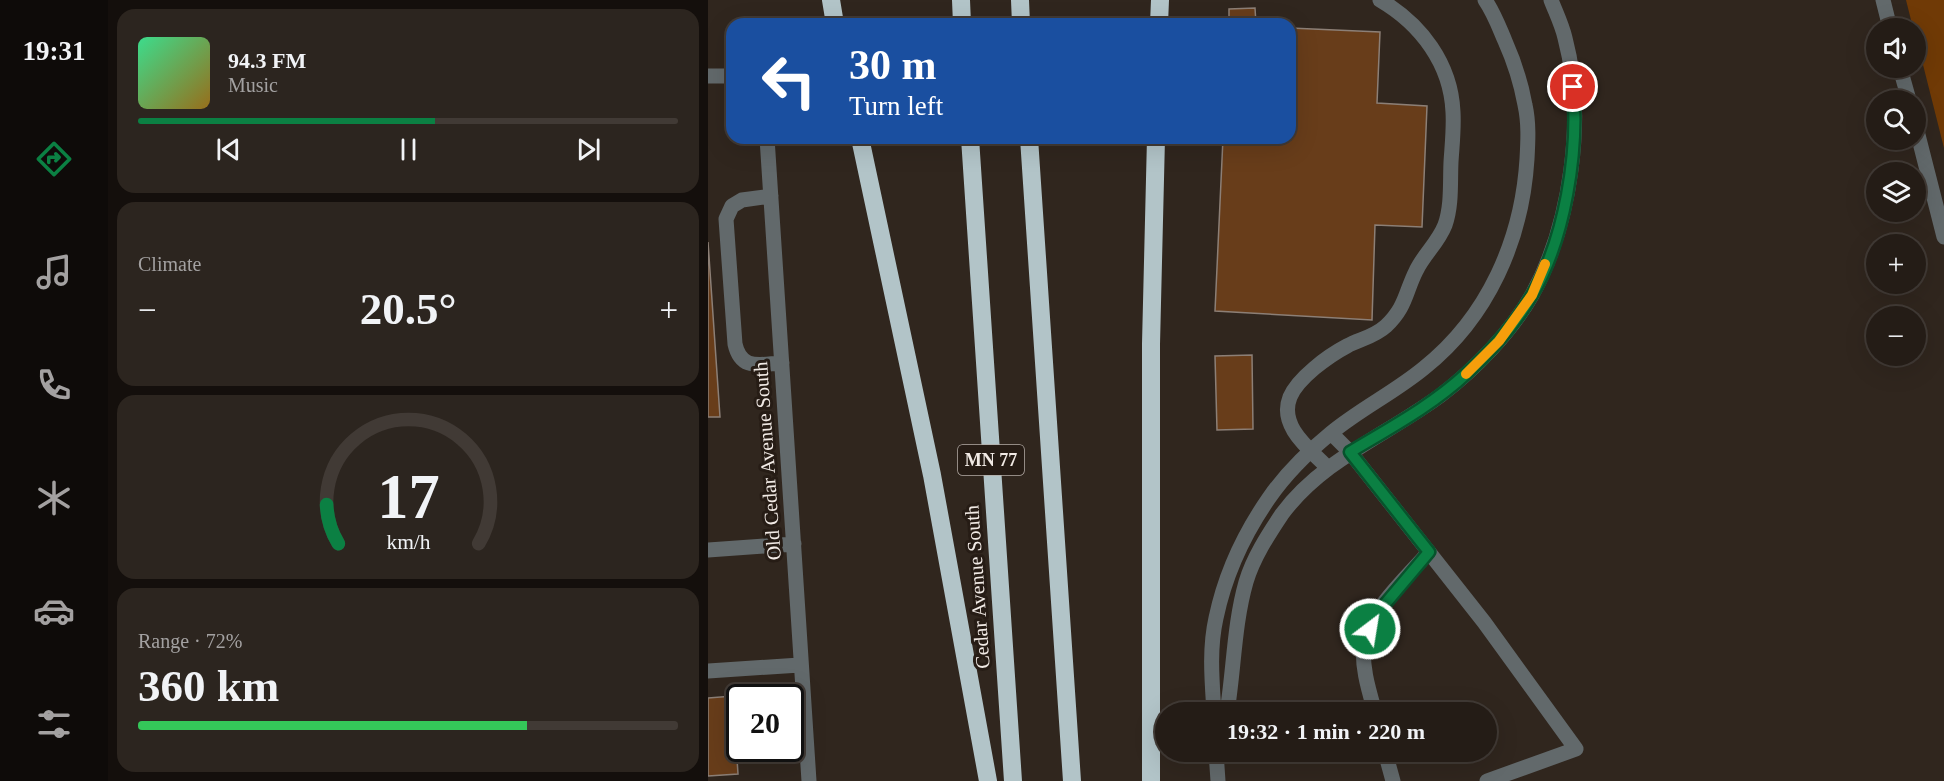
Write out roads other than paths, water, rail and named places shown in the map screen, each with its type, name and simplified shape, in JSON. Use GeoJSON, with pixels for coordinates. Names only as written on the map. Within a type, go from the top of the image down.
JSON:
{"type":"FeatureCollection","features":[{"type":"Feature","properties":{"kind":"highway"},"geometry":{"type":"LineString","coordinates":[[831,0],[835,18]]}},
{"type":"Feature","properties":{"kind":"highway"},"geometry":{"type":"LineString","coordinates":[[961,0],[962,18]]}},
{"type":"Feature","properties":{"kind":"highway"},"geometry":{"type":"LineString","coordinates":[[1020,0],[1021,18]]}},
{"type":"Feature","properties":{"kind":"highway"},"geometry":{"type":"LineString","coordinates":[[1159,18],[1160,0]]}},
{"type":"Feature","properties":{"kind":"highway"},"geometry":{"type":"LineString","coordinates":[[861,144],[932,475],[988,781]]}},
{"type":"Feature","properties":{"kind":"highway","name":"Cedar Avenue South"},"geometry":{"type":"LineString","coordinates":[[970,144],[1013,781]]}},
{"type":"Feature","properties":{"kind":"highway","name":"MN 77"},"geometry":{"type":"LineString","coordinates":[[1029,144],[1072,781]]}},
{"type":"Feature","properties":{"kind":"highway"},"geometry":{"type":"LineString","coordinates":[[1151,781],[1151,344],[1156,144]]}},
{"type":"Feature","properties":{"kind":"street"},"geometry":{"type":"LineString","coordinates":[[1213,702],[1211,670],[1216,619],[1229,575],[1245,536],[1270,496],[1331,432],[1425,368],[1452,341],[1479,308],[1499,273],[1516,230],[1525,185],[1528,136],[1526,107],[1515,67],[1492,9],[1485,0]]}},
{"type":"Feature","properties":{"kind":"street"},"geometry":{"type":"LineString","coordinates":[[1228,702],[1238,622],[1247,581],[1263,543],[1282,514],[1303,489],[1328,468],[1440,395],[1467,374],[1499,341],[1532,295],[1554,244],[1567,196],[1573,138],[1574,103],[1571,71],[1565,38],[1551,0]]}},
{"type":"Feature","properties":{"kind":"street"},"geometry":{"type":"LineString","coordinates":[[1883,0],[1888,18]]}},
{"type":"Feature","properties":{"kind":"street"},"geometry":{"type":"LineString","coordinates":[[1328,468],[1293,432],[1288,416],[1289,399],[1298,385],[1314,369],[1347,346],[1372,337],[1386,326],[1403,307],[1416,269],[1438,241],[1449,210],[1453,113],[1450,88],[1429,41],[1388,2]]}},
{"type":"Feature","properties":{"kind":"street"},"geometry":{"type":"LineString","coordinates":[[708,76],[726,76]]}},
{"type":"Feature","properties":{"kind":"street","name":"Old Cedar Avenue South"},"geometry":{"type":"LineString","coordinates":[[767,144],[809,781]]}},
{"type":"Feature","properties":{"kind":"street"},"geometry":{"type":"LineString","coordinates":[[1922,150],[1944,237]]}},
{"type":"Feature","properties":{"kind":"street"},"geometry":{"type":"LineString","coordinates":[[771,196],[742,200],[732,206],[726,219],[735,344],[738,356],[746,363],[782,363]]}},
{"type":"Feature","properties":{"kind":"street"},"geometry":{"type":"LineString","coordinates":[[1331,432],[1350,452],[1484,622],[1576,749],[1487,781]]}},
{"type":"Feature","properties":{"kind":"street"},"geometry":{"type":"LineString","coordinates":[[708,550],[794,544]]}},
{"type":"Feature","properties":{"kind":"street"},"geometry":{"type":"LineString","coordinates":[[1372,702],[1366,678],[1365,643],[1375,616],[1429,552]]}},
{"type":"Feature","properties":{"kind":"street"},"geometry":{"type":"LineString","coordinates":[[708,671],[800,665]]}},
{"type":"Feature","properties":{"kind":"street"},"geometry":{"type":"LineString","coordinates":[[1388,762],[1393,781]]}}]}
